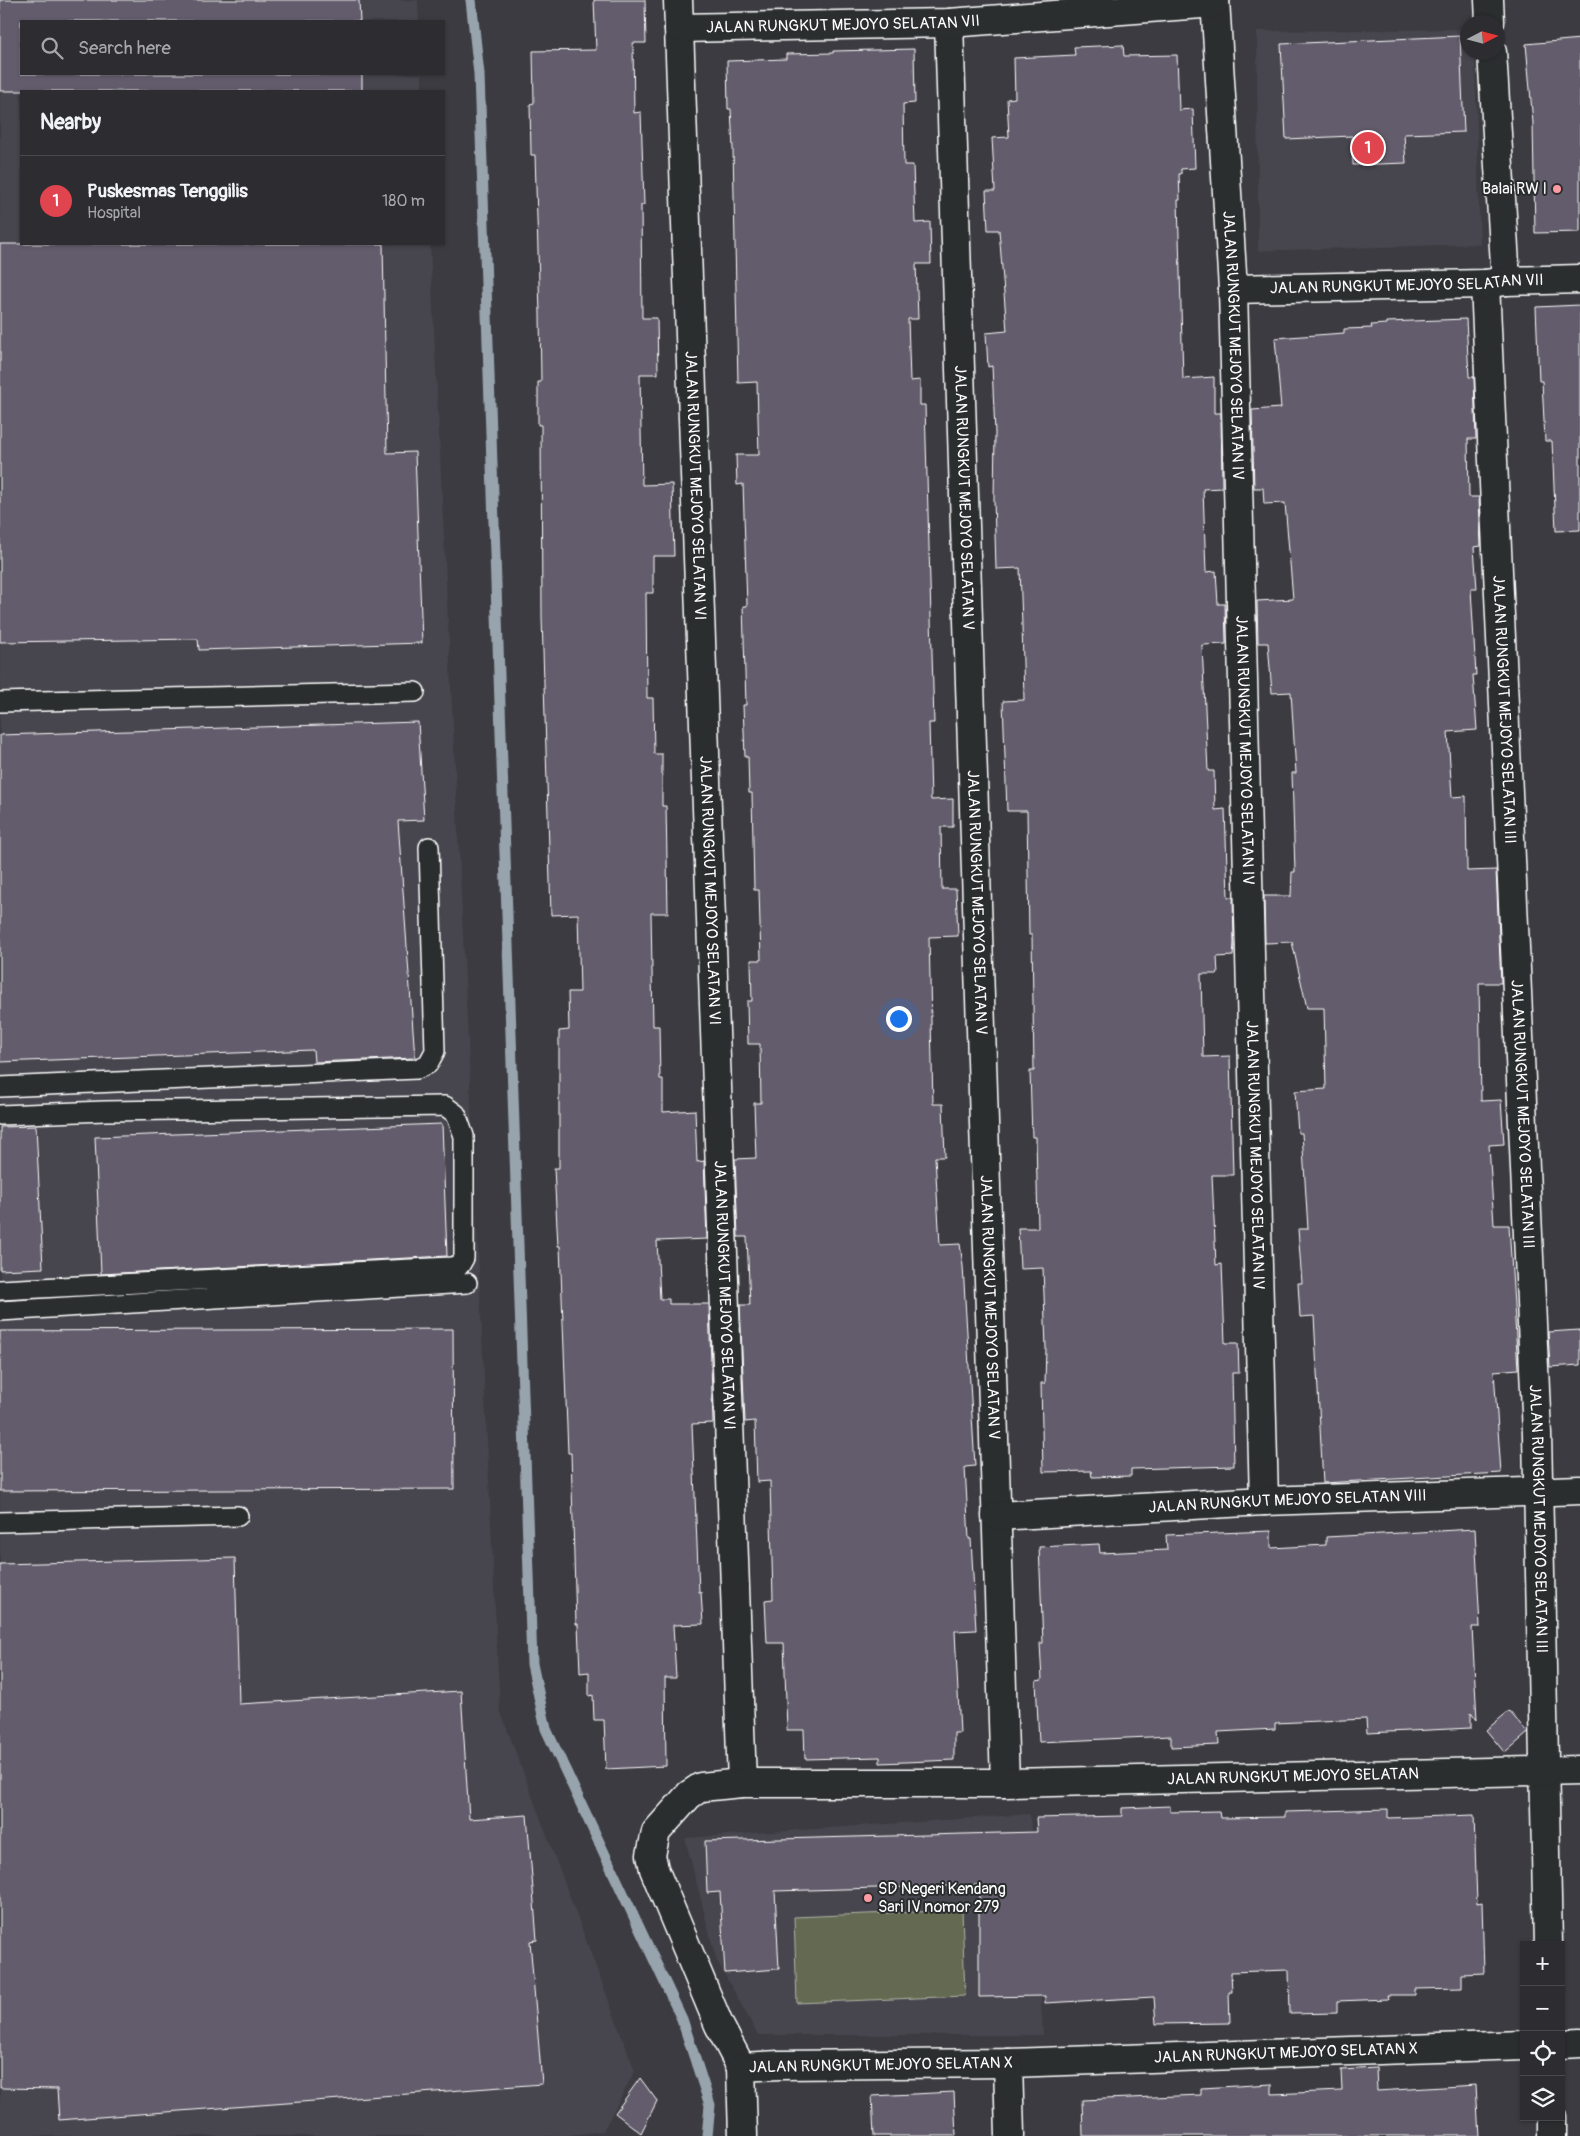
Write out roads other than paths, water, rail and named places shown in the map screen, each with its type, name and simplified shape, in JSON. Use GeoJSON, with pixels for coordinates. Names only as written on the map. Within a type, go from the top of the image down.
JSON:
{"type":"FeatureCollection","features":[{"type":"Feature","properties":{"kind":"street","name":"JALAN RUNGKUT MEJOYO SELATAN VI"},"geometry":{"type":"LineString","coordinates":[[678,0],[742,1782]]}},
{"type":"Feature","properties":{"kind":"street"},"geometry":{"type":"LineString","coordinates":[[1489,0],[1490,15]]}},
{"type":"Feature","properties":{"kind":"street","name":"JALAN RUNGKUT MEJOYO SELATAN VII"},"geometry":{"type":"LineString","coordinates":[[679,28],[949,23],[1215,2]]}},
{"type":"Feature","properties":{"kind":"street","name":"JALAN RUNGKUT MEJOYO SELATAN IV"},"geometry":{"type":"LineString","coordinates":[[1215,2],[1233,289],[1264,1501]]}},
{"type":"Feature","properties":{"kind":"street","name":"JALAN RUNGKUT MEJOYO SELATAN V"},"geometry":{"type":"LineString","coordinates":[[949,23],[1005,1783]]}},
{"type":"Feature","properties":{"kind":"street","name":"JALAN RUNGKUT MEJOYO SELATAN III"},"geometry":{"type":"LineString","coordinates":[[1492,60],[1495,283],[1539,1490],[1548,1941]]}},
{"type":"Feature","properties":{"kind":"street","name":"JALAN RUNGKUT MEJOYO SELATAN VII"},"geometry":{"type":"LineString","coordinates":[[1233,289],[1495,283],[1580,279]]}},
{"type":"Feature","properties":{"kind":"street","name":"JALAN RUNGKUT MEJOYO SELATAN VIII"},"geometry":{"type":"LineString","coordinates":[[996,1516],[1264,1501],[1580,1490]]}},
{"type":"Feature","properties":{"kind":"street","name":"JALAN RUNGKUT MEJOYO SELATAN"},"geometry":{"type":"LineString","coordinates":[[1005,1783],[1580,1770]]}},
{"type":"Feature","properties":{"kind":"street","name":"JALAN RUNGKUT MEJOYO SELATAN X"},"geometry":{"type":"LineString","coordinates":[[1005,1783],[742,1782],[702,1787],[689,1795],[656,1832],[651,1855],[654,1869],[690,1957],[719,2025],[741,2067],[1008,2063],[1520,2045]]}},
{"type":"Feature","properties":{"kind":"street"},"geometry":{"type":"LineString","coordinates":[[1565,2044],[1580,2043]]}},
{"type":"Feature","properties":{"kind":"street"},"geometry":{"type":"LineString","coordinates":[[1008,2063],[1010,2136]]}},
{"type":"Feature","properties":{"kind":"street"},"geometry":{"type":"LineString","coordinates":[[741,2067],[743,2136]]}},
{"type":"Feature","properties":{"kind":"street"},"geometry":{"type":"LineString","coordinates":[[1552,2121],[1552,2136]]}},
{"type":"Feature","properties":{"kind":"lane"},"geometry":{"type":"LineString","coordinates":[[0,702],[415,692]]}},
{"type":"Feature","properties":{"kind":"lane"},"geometry":{"type":"LineString","coordinates":[[0,1087],[417,1069],[428,1064],[435,1052],[429,847]]}},
{"type":"Feature","properties":{"kind":"lane"},"geometry":{"type":"LineString","coordinates":[[0,1115],[105,1111],[445,1106],[456,1114],[464,1136],[464,1258],[460,1265],[451,1267],[0,1290]]}},
{"type":"Feature","properties":{"kind":"lane"},"geometry":{"type":"LineString","coordinates":[[0,1312],[467,1283]]}},
{"type":"Feature","properties":{"kind":"lane"},"geometry":{"type":"LineString","coordinates":[[0,1522],[238,1516]]}},
{"type":"Feature","properties":{"kind":"waterway"},"geometry":{"type":"LineString","coordinates":[[471,0],[479,74],[532,1664],[546,1729],[682,2019],[710,2105],[707,2136]]}},
{"type":"Feature","properties":{"kind":"place","name":"Puskesmas Tenggilis"},"geometry":{"type":"Point","coordinates":[1368,148]}},
{"type":"Feature","properties":{"kind":"place","name":"Balai RW I"},"geometry":{"type":"Point","coordinates":[1557,189]}},
{"type":"Feature","properties":{"kind":"place","name":"SD Negeri Kendang Sari IV nomor 279"},"geometry":{"type":"Point","coordinates":[868,1898]}}]}
